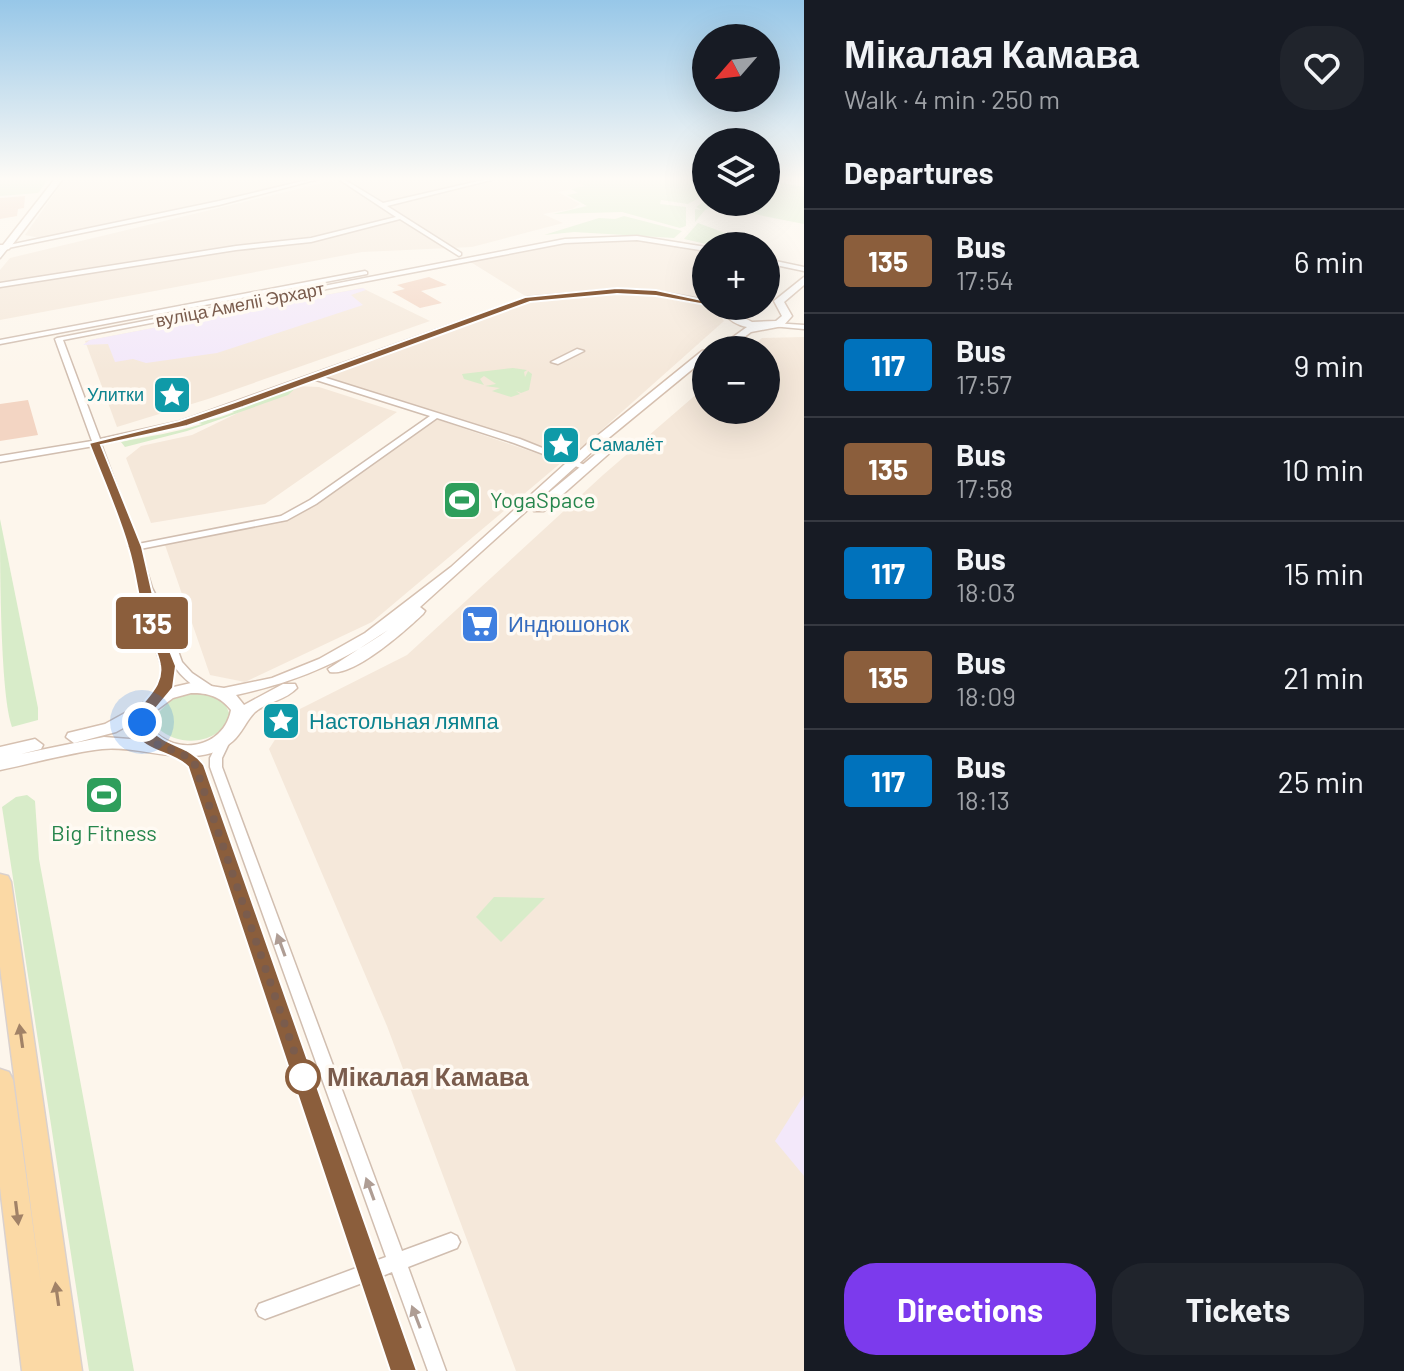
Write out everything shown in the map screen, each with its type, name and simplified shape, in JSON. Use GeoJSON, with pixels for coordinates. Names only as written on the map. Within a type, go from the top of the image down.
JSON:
{"type":"FeatureCollection","features":[{"type":"Feature","properties":{"kind":"main road"},"geometry":{"type":"LineString","coordinates":[[780,290],[804,269]]}},
{"type":"Feature","properties":{"kind":"main road"},"geometry":{"type":"LineString","coordinates":[[739,336],[747,330],[785,320],[779,301],[804,280]]}},
{"type":"Feature","properties":{"kind":"main road"},"geometry":{"type":"LineString","coordinates":[[755,320],[770,325]]}},
{"type":"Feature","properties":{"kind":"main road"},"geometry":{"type":"LineString","coordinates":[[0,764],[104,743],[169,749],[203,748],[225,739],[239,721],[264,700],[331,672],[385,641],[692,366]]}},
{"type":"Feature","properties":{"kind":"main road"},"geometry":{"type":"LineString","coordinates":[[0,753],[110,728],[154,702],[184,689],[216,691],[273,684],[330,660],[380,629],[692,372]]}},
{"type":"Feature","properties":{"kind":"main road"},"geometry":{"type":"LineString","coordinates":[[216,691],[237,706],[239,721]]}},
{"type":"Feature","properties":{"kind":"main road"},"geometry":{"type":"LineString","coordinates":[[154,702],[142,718],[143,730],[147,737],[169,749]]}},
{"type":"Feature","properties":{"kind":"main road"},"geometry":{"type":"LineString","coordinates":[[0,882],[67,1371]]}},
{"type":"Feature","properties":{"kind":"main road"},"geometry":{"type":"LineString","coordinates":[[0,1080],[37,1371]]}},
{"type":"Feature","properties":{"kind":"street"},"geometry":{"type":"LineString","coordinates":[[2,250],[25,244]]}},
{"type":"Feature","properties":{"kind":"street"},"geometry":{"type":"LineString","coordinates":[[0,285],[274,244]]}},
{"type":"Feature","properties":{"kind":"street"},"geometry":{"type":"LineString","coordinates":[[443,244],[459,254]]}},
{"type":"Feature","properties":{"kind":"street","name":"вуліца Амеліі Эрхарт"},"geometry":{"type":"LineString","coordinates":[[95,443],[59,339],[551,244]]}},
{"type":"Feature","properties":{"kind":"street"},"geometry":{"type":"LineString","coordinates":[[780,264],[804,269]]}},
{"type":"Feature","properties":{"kind":"street"},"geometry":{"type":"LineString","coordinates":[[0,342],[365,273]]}},
{"type":"Feature","properties":{"kind":"street"},"geometry":{"type":"LineString","coordinates":[[0,459],[95,443],[183,423],[528,299],[617,291],[692,299]]}},
{"type":"Feature","properties":{"kind":"street"},"geometry":{"type":"LineString","coordinates":[[783,312],[804,320]]}},
{"type":"Feature","properties":{"kind":"street"},"geometry":{"type":"LineString","coordinates":[[770,325],[804,327]]}},
{"type":"Feature","properties":{"kind":"street"},"geometry":{"type":"LineString","coordinates":[[555,362],[580,351]]}},
{"type":"Feature","properties":{"kind":"street"},"geometry":{"type":"LineString","coordinates":[[314,377],[580,464]]}},
{"type":"Feature","properties":{"kind":"street"},"geometry":{"type":"LineString","coordinates":[[135,547],[262,523],[296,513],[435,416]]}},
{"type":"Feature","properties":{"kind":"street"},"geometry":{"type":"LineString","coordinates":[[95,443],[135,547],[147,588],[153,626],[169,673],[166,688],[154,702]]}},
{"type":"Feature","properties":{"kind":"street"},"geometry":{"type":"LineString","coordinates":[[147,588],[158,603],[178,664],[187,674],[216,691]]}},
{"type":"Feature","properties":{"kind":"street"},"geometry":{"type":"LineString","coordinates":[[225,739],[216,758],[216,767],[437,1371]]}},
{"type":"Feature","properties":{"kind":"street"},"geometry":{"type":"LineString","coordinates":[[169,749],[191,759],[195,765],[404,1371]]}},
{"type":"Feature","properties":{"kind":"street"},"geometry":{"type":"LineString","coordinates":[[265,1310],[451,1242]]}},
{"type":"Feature","properties":{"kind":"shaded area"},"geometry":{"type":"Polygon","coordinates":[[[68,244],[483,244],[362,252],[0,320],[0,270],[10,258],[68,244]]]}},
{"type":"Feature","properties":{"kind":"shaded area"},"geometry":{"type":"Polygon","coordinates":[[[554,244],[675,244],[692,247],[692,297],[621,289],[527,297],[469,261],[554,244]]]}},
{"type":"Feature","properties":{"kind":"shaded area"},"geometry":{"type":"Polygon","coordinates":[[[362,288],[430,321],[208,399],[117,427],[85,341],[362,288]]]}},
{"type":"Feature","properties":{"kind":"shaded area"},"geometry":{"type":"Polygon","coordinates":[[[363,288],[366,290],[351,295],[363,305],[217,353],[146,363],[133,359],[115,362],[108,344],[83,345],[90,340],[363,288]]]}},
{"type":"Feature","properties":{"kind":"shaded area"},"geometry":{"type":"Polygon","coordinates":[[[603,293],[643,294],[692,302],[692,320],[724,321],[707,336],[692,336],[692,349],[570,458],[324,378],[349,366],[532,301],[603,293]]]}},
{"type":"Feature","properties":{"kind":"shaded area"},"geometry":{"type":"Polygon","coordinates":[[[804,337],[804,1371],[516,1371],[387,1026],[269,749],[292,713],[407,655],[603,475],[692,398],[692,424],[780,424],[780,338],[804,337]]]}},
{"type":"Feature","properties":{"kind":"shaded area"},"geometry":{"type":"Polygon","coordinates":[[[294,386],[319,387],[397,412],[265,504],[151,523],[126,458],[141,446],[192,435],[294,386]]]}},
{"type":"Feature","properties":{"kind":"shaded area"},"geometry":{"type":"Polygon","coordinates":[[[433,418],[562,462],[372,622],[245,682],[210,675],[165,545],[287,521],[361,472],[433,418]]]}},
{"type":"Feature","properties":{"kind":"shaded area"},"geometry":{"type":"Polygon","coordinates":[[[804,1095],[804,1176],[775,1141],[804,1095]]]}},
{"type":"Feature","properties":{"kind":"green space"},"geometry":{"type":"Polygon","coordinates":[[[513,368],[527,370],[525,377],[528,371],[532,374],[529,390],[516,391],[520,394],[511,397],[492,391],[500,388],[485,386],[496,384],[484,376],[480,379],[484,385],[464,379],[462,374],[513,368]]]}},
{"type":"Feature","properties":{"kind":"green space"},"geometry":{"type":"Polygon","coordinates":[[[298,386],[288,395],[187,431],[125,447],[121,442],[202,424],[195,422],[229,414],[234,412],[227,411],[298,386]]]}},
{"type":"Feature","properties":{"kind":"green space"},"geometry":{"type":"Polygon","coordinates":[[[0,519],[38,708],[38,720],[12,727],[3,659],[0,519]]]}},
{"type":"Feature","properties":{"kind":"green space"},"geometry":{"type":"Polygon","coordinates":[[[193,693],[205,693],[224,701],[230,715],[225,725],[209,737],[188,741],[159,729],[157,714],[171,700],[193,693]]]}},
{"type":"Feature","properties":{"kind":"green space"},"geometry":{"type":"Polygon","coordinates":[[[27,795],[35,801],[39,859],[134,1371],[89,1371],[2,807],[16,797],[27,795]]]}},
{"type":"Feature","properties":{"kind":"green space"},"geometry":{"type":"Polygon","coordinates":[[[494,897],[545,898],[501,942],[476,917],[494,897]]]}},
{"type":"Feature","properties":{"kind":"building"},"geometry":{"type":"Polygon","coordinates":[[[429,277],[447,285],[421,291],[442,303],[420,308],[392,292],[405,289],[397,285],[429,277]]]}},
{"type":"Feature","properties":{"kind":"building"},"geometry":{"type":"Polygon","coordinates":[[[28,400],[38,435],[0,441],[0,404],[28,400]]]}},
{"type":"Feature","properties":{"kind":"bus line","name":"135"},"geometry":{"type":"LineString","coordinates":[[404,1371],[195,765],[186,754],[154,743],[143,730],[142,718],[146,710],[166,688],[168,666],[153,626],[147,588],[135,547],[95,443],[183,423],[239,405],[528,299],[578,292],[617,291],[692,299]]}},
{"type":"Feature","properties":{"kind":"place","name":"Улитки"},"geometry":{"type":"Point","coordinates":[172,395]}},
{"type":"Feature","properties":{"kind":"place","name":"Самалёт"},"geometry":{"type":"Point","coordinates":[561,445]}},
{"type":"Feature","properties":{"kind":"place","name":"YogaSpace"},"geometry":{"type":"Point","coordinates":[462,500]}},
{"type":"Feature","properties":{"kind":"place","name":"Индюшонок"},"geometry":{"type":"Point","coordinates":[480,624]}},
{"type":"Feature","properties":{"kind":"place","name":"Настольная лямпа"},"geometry":{"type":"Point","coordinates":[281,721]}},
{"type":"Feature","properties":{"kind":"place","name":"Big Fitness"},"geometry":{"type":"Point","coordinates":[104,795]}},
{"type":"Feature","properties":{"kind":"place","name":"Мікалая Камава"},"geometry":{"type":"Point","coordinates":[303,1077]}},
{"type":"Feature","properties":{"kind":"route"},"geometry":{"type":"LineString","coordinates":[[142,722],[150,741],[186,754],[195,765],[303,1077]]}}]}
